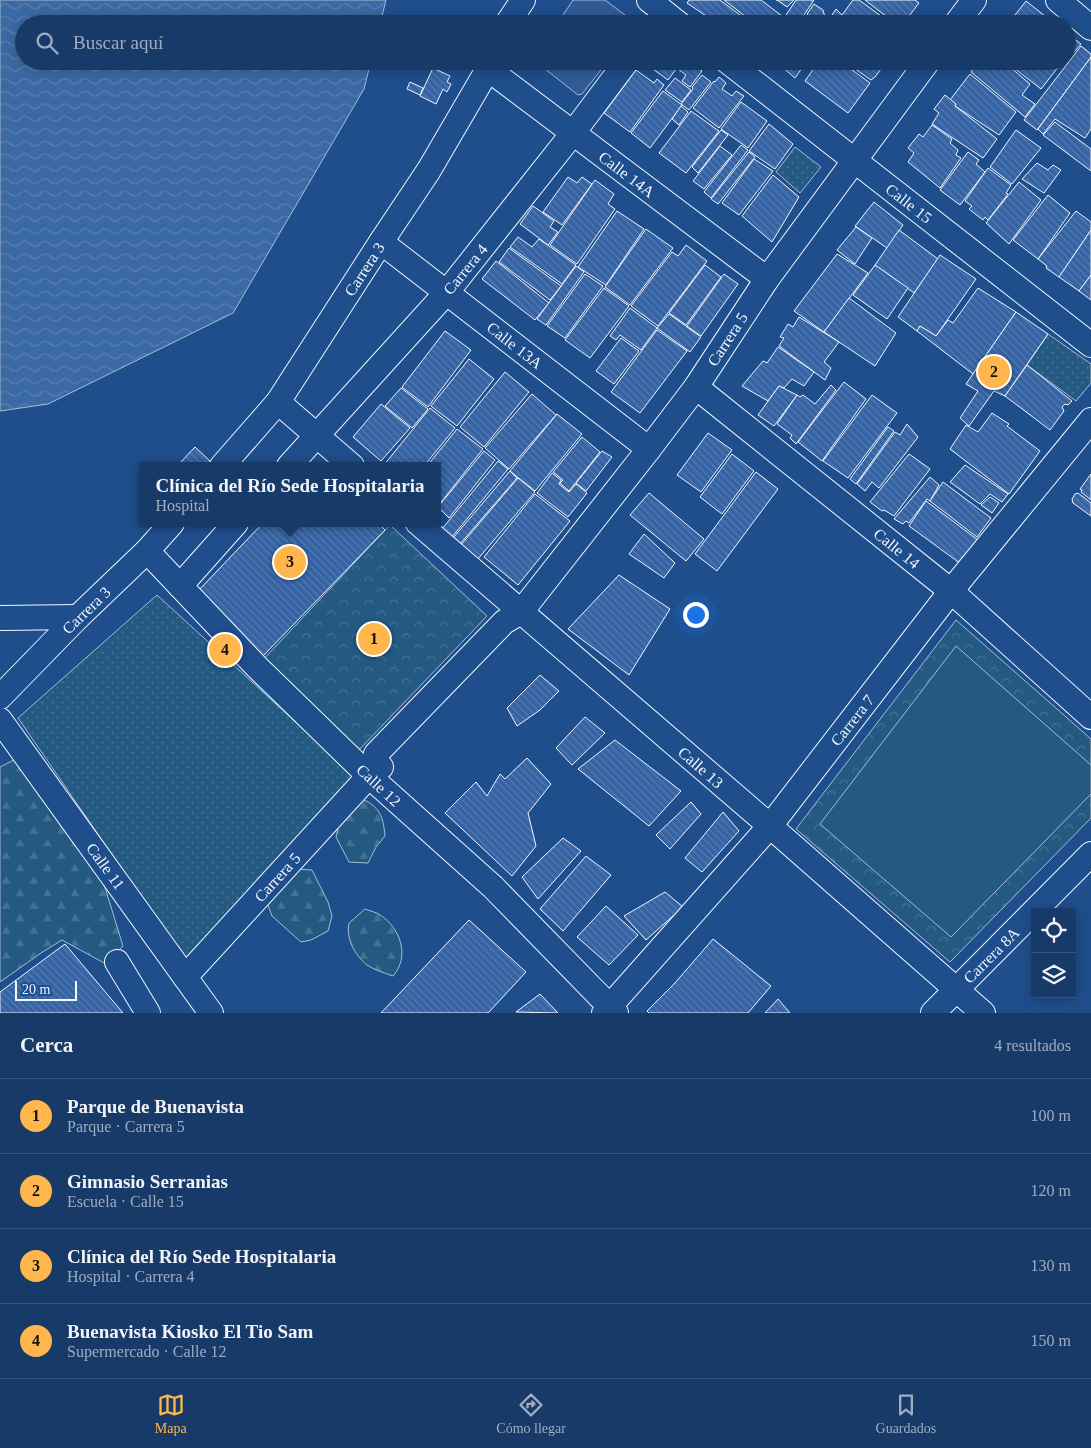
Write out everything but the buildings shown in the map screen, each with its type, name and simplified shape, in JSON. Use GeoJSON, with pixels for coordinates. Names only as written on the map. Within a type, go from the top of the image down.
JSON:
{"type":"FeatureCollection","features":[{"type":"Feature","properties":{"kind":"street"},"geometry":{"type":"LineString","coordinates":[[503,15],[507,0]]}},
{"type":"Feature","properties":{"kind":"street"},"geometry":{"type":"LineString","coordinates":[[513,15],[523,0]]}},
{"type":"Feature","properties":{"kind":"street"},"geometry":{"type":"LineString","coordinates":[[963,15],[974,0]]}},
{"type":"Feature","properties":{"kind":"street"},"geometry":{"type":"LineString","coordinates":[[1058,0],[1076,15]]}},
{"type":"Feature","properties":{"kind":"street"},"geometry":{"type":"LineString","coordinates":[[1076,15],[1091,28]]}},
{"type":"Feature","properties":{"kind":"street","name":"Carrera 3"},"geometry":{"type":"LineString","coordinates":[[226,462],[278,402],[429,170],[486,70]]}},
{"type":"Feature","properties":{"kind":"street","name":"Calle 14A"},"geometry":{"type":"LineString","coordinates":[[495,70],[573,134],[767,279]]}},
{"type":"Feature","properties":{"kind":"street","name":"Carrera 4"},"geometry":{"type":"LineString","coordinates":[[293,462],[447,292],[573,134],[620,70]]}},
{"type":"Feature","properties":{"kind":"street","name":"Calle 15"},"geometry":{"type":"LineString","coordinates":[[739,70],[1091,345]]}},
{"type":"Feature","properties":{"kind":"street","name":"Carrera 5"},"geometry":{"type":"LineString","coordinates":[[185,977],[369,776],[376,754],[504,622],[521,612],[650,449],[696,387],[767,279],[921,70]]}},
{"type":"Feature","properties":{"kind":"street","name":"Calle 13A"},"geometry":{"type":"LineString","coordinates":[[381,242],[650,449]]}},
{"type":"Feature","properties":{"kind":"street","name":"Calle 14"},"geometry":{"type":"LineString","coordinates":[[696,387],[951,591],[1091,717]]}},
{"type":"Feature","properties":{"kind":"street"},"geometry":{"type":"LineString","coordinates":[[278,402],[347,462]]}},
{"type":"Feature","properties":{"kind":"street","name":"Carrera 7"},"geometry":{"type":"LineString","coordinates":[[610,1011],[770,826],[951,591],[1091,420]]}},
{"type":"Feature","properties":{"kind":"street","name":"Carrera 3"},"geometry":{"type":"LineString","coordinates":[[0,697],[78,617],[147,551],[168,527]]}},
{"type":"Feature","properties":{"kind":"street"},"geometry":{"type":"LineString","coordinates":[[180,586],[232,527]]}},
{"type":"Feature","properties":{"kind":"street","name":"Calle 13"},"geometry":{"type":"LineString","coordinates":[[423,527],[770,826],[982,1013]]}},
{"type":"Feature","properties":{"kind":"street","name":"Calle 12"},"geometry":{"type":"LineString","coordinates":[[147,551],[257,667],[369,776],[493,887],[610,1011]]}},
{"type":"Feature","properties":{"kind":"street"},"geometry":{"type":"LineString","coordinates":[[0,618],[78,617]]}},
{"type":"Feature","properties":{"kind":"street","name":"Calle 11"},"geometry":{"type":"LineString","coordinates":[[0,720],[211,1013]]}},
{"type":"Feature","properties":{"kind":"street","name":"Carrera 8A"},"geometry":{"type":"LineString","coordinates":[[933,1013],[1091,854]]}},
{"type":"Feature","properties":{"kind":"street"},"geometry":{"type":"LineString","coordinates":[[117,962],[148,1013]]}},
{"type":"Feature","properties":{"kind":"green space"},"geometry":{"type":"Polygon","coordinates":[[[795,147],[821,167],[800,193],[776,172],[795,147]]]}},
{"type":"Feature","properties":{"kind":"green space"},"geometry":{"type":"Polygon","coordinates":[[[1048,334],[1091,364],[1091,383],[1076,401],[1027,365],[1048,334]]]}},
{"type":"Feature","properties":{"kind":"green space"},"geometry":{"type":"Polygon","coordinates":[[[388,527],[392,527],[487,616],[357,752],[261,662],[388,527]]]}},
{"type":"Feature","properties":{"kind":"green space"},"geometry":{"type":"Polygon","coordinates":[[[157,595],[358,779],[186,962],[18,718],[157,595]]]}},
{"type":"Feature","properties":{"kind":"green space"},"geometry":{"type":"Polygon","coordinates":[[[956,620],[1091,739],[1091,818],[950,962],[796,829],[956,620]]]}},
{"type":"Feature","properties":{"kind":"green space"},"geometry":{"type":"Polygon","coordinates":[[[956,646],[1091,765],[1091,794],[951,937],[820,824],[956,646]]]}},
{"type":"Feature","properties":{"kind":"green space"},"geometry":{"type":"Polygon","coordinates":[[[16,759],[99,868],[123,946],[106,964],[62,940],[0,982],[0,767],[16,759]]]}},
{"type":"Feature","properties":{"kind":"green space"},"geometry":{"type":"Polygon","coordinates":[[[360,798],[376,808],[381,817],[385,836],[376,847],[368,863],[349,862],[336,837],[339,825],[360,798]]]}},
{"type":"Feature","properties":{"kind":"green space"},"geometry":{"type":"Polygon","coordinates":[[[297,869],[312,870],[328,902],[332,916],[328,931],[311,940],[301,942],[272,916],[266,900],[297,869]]]}},
{"type":"Feature","properties":{"kind":"green space"},"geometry":{"type":"Polygon","coordinates":[[[365,909],[378,914],[387,921],[398,935],[402,952],[398,968],[393,976],[367,965],[352,946],[348,929],[349,923],[365,909]]]}},
{"type":"Feature","properties":{"kind":"shaded area"},"geometry":{"type":"Polygon","coordinates":[[[573,0],[605,0],[625,15],[563,15],[573,0]]]}},
{"type":"Feature","properties":{"kind":"shaded area"},"geometry":{"type":"Polygon","coordinates":[[[546,70],[601,70],[582,94],[578,95],[546,70]]]}},
{"type":"Feature","properties":{"kind":"water"},"geometry":{"type":"Polygon","coordinates":[[[0,0],[386,0],[382,15],[15,15],[15,70],[369,70],[364,89],[233,313],[48,404],[0,411],[0,0]]]}},
{"type":"Feature","properties":{"kind":"place","name":"Gimnasio Serranias"},"geometry":{"type":"Point","coordinates":[994,372]}},
{"type":"Feature","properties":{"kind":"place","name":"Clínica del Río Sede Hospitalaria"},"geometry":{"type":"Point","coordinates":[290,562]}},
{"type":"Feature","properties":{"kind":"place","name":"Parque de Buenavista"},"geometry":{"type":"Point","coordinates":[374,639]}},
{"type":"Feature","properties":{"kind":"place","name":"Buenavista Kiosko El Tio Sam"},"geometry":{"type":"Point","coordinates":[225,650]}}]}
